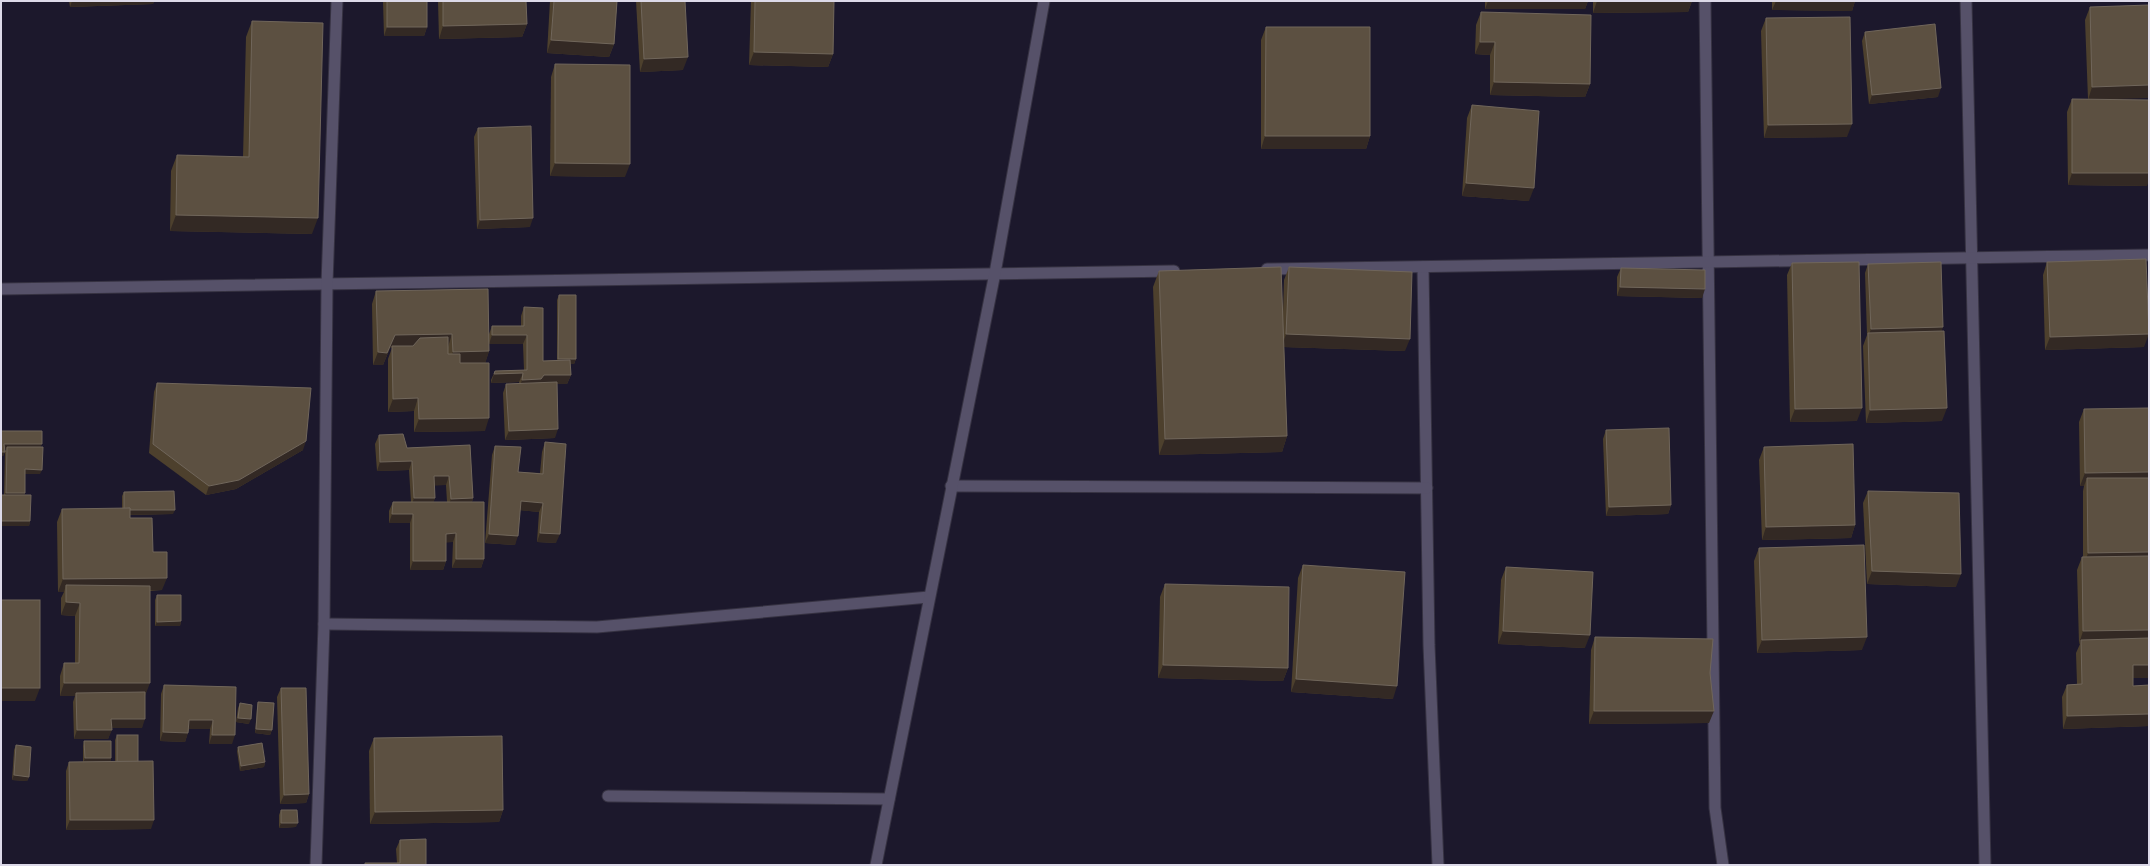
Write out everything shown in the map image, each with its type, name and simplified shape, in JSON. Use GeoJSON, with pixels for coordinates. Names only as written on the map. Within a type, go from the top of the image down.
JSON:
{"type":"FeatureCollection","features":[{"type":"Feature","properties":{"kind":"street"},"geometry":{"type":"LineString","coordinates":[[316,865],[324,624],[328,284],[336,1]]}},
{"type":"Feature","properties":{"kind":"street"},"geometry":{"type":"LineString","coordinates":[[876,865],[995,273],[1044,1]]}},
{"type":"Feature","properties":{"kind":"street"},"geometry":{"type":"LineString","coordinates":[[1705,1],[1710,262],[1715,808],[1723,865]]}},
{"type":"Feature","properties":{"kind":"street"},"geometry":{"type":"LineString","coordinates":[[1966,1],[1986,865]]}},
{"type":"Feature","properties":{"kind":"street"},"geometry":{"type":"LineString","coordinates":[[1257,269],[2149,255]]}},
{"type":"Feature","properties":{"kind":"street"},"geometry":{"type":"LineString","coordinates":[[1423,267],[1429,645],[1438,865]]}},
{"type":"Feature","properties":{"kind":"street"},"geometry":{"type":"LineString","coordinates":[[1,289],[1185,270]]}},
{"type":"Feature","properties":{"kind":"street"},"geometry":{"type":"LineString","coordinates":[[951,486],[1427,488]]}},
{"type":"Feature","properties":{"kind":"street"},"geometry":{"type":"LineString","coordinates":[[324,624],[597,627],[929,597]]}},
{"type":"Feature","properties":{"kind":"street"},"geometry":{"type":"LineString","coordinates":[[608,796],[889,799]]}},
{"type":"Feature","properties":{"kind":"building"},"geometry":{"type":"Polygon","coordinates":[[[387,1],[427,1],[427,27],[387,27],[387,1]]]}},
{"type":"Feature","properties":{"kind":"building"},"geometry":{"type":"Polygon","coordinates":[[[443,1],[526,1],[527,24],[443,26],[443,1]]]}},
{"type":"Feature","properties":{"kind":"building"},"geometry":{"type":"Polygon","coordinates":[[[554,1],[617,1],[614,44],[551,40],[554,1]]]}},
{"type":"Feature","properties":{"kind":"building"},"geometry":{"type":"Polygon","coordinates":[[[641,1],[685,1],[688,57],[644,59],[641,1]]]}},
{"type":"Feature","properties":{"kind":"building"},"geometry":{"type":"Polygon","coordinates":[[[755,1],[834,1],[833,54],[754,52],[755,1]]]}},
{"type":"Feature","properties":{"kind":"building"},"geometry":{"type":"Polygon","coordinates":[[[2149,5],[2149,85],[2092,87],[2090,7],[2149,5]]]}},
{"type":"Feature","properties":{"kind":"building"},"geometry":{"type":"Polygon","coordinates":[[[1481,12],[1591,15],[1590,84],[1494,82],[1495,42],[1480,42],[1481,12]]]}},
{"type":"Feature","properties":{"kind":"building"},"geometry":{"type":"Polygon","coordinates":[[[1850,17],[1852,124],[1768,125],[1766,18],[1850,17]]]}},
{"type":"Feature","properties":{"kind":"building"},"geometry":{"type":"Polygon","coordinates":[[[252,21],[323,23],[318,218],[176,215],[177,155],[249,157],[252,21]]]}},
{"type":"Feature","properties":{"kind":"building"},"geometry":{"type":"Polygon","coordinates":[[[1935,24],[1941,88],[1872,95],[1865,32],[1935,24]]]}},
{"type":"Feature","properties":{"kind":"building"},"geometry":{"type":"Polygon","coordinates":[[[1266,27],[1370,27],[1370,136],[1265,136],[1266,27]]]}},
{"type":"Feature","properties":{"kind":"building"},"geometry":{"type":"Polygon","coordinates":[[[555,64],[630,65],[630,164],[555,163],[555,64]]]}},
{"type":"Feature","properties":{"kind":"building"},"geometry":{"type":"Polygon","coordinates":[[[2072,99],[2149,100],[2149,173],[2072,173],[2072,99]]]}},
{"type":"Feature","properties":{"kind":"building"},"geometry":{"type":"Polygon","coordinates":[[[1472,105],[1539,111],[1534,188],[1466,183],[1472,105]]]}},
{"type":"Feature","properties":{"kind":"building"},"geometry":{"type":"Polygon","coordinates":[[[531,126],[533,218],[480,220],[478,128],[531,126]]]}},
{"type":"Feature","properties":{"kind":"building"},"geometry":{"type":"Polygon","coordinates":[[[2146,259],[2149,334],[2050,337],[2047,262],[2146,259]]]}},
{"type":"Feature","properties":{"kind":"building"},"geometry":{"type":"Polygon","coordinates":[[[1859,262],[1862,408],[1795,409],[1792,263],[1859,262]]]}},
{"type":"Feature","properties":{"kind":"building"},"geometry":{"type":"Polygon","coordinates":[[[1941,262],[1943,327],[1871,329],[1868,264],[1941,262]]]}},
{"type":"Feature","properties":{"kind":"building"},"geometry":{"type":"Polygon","coordinates":[[[1281,267],[1287,436],[1165,439],[1159,271],[1281,267]]]}},
{"type":"Feature","properties":{"kind":"building"},"geometry":{"type":"Polygon","coordinates":[[[1289,267],[1412,272],[1410,339],[1286,334],[1289,267]]]}},
{"type":"Feature","properties":{"kind":"building"},"geometry":{"type":"Polygon","coordinates":[[[1621,268],[1705,270],[1705,289],[1620,287],[1621,268]]]}},
{"type":"Feature","properties":{"kind":"building"},"geometry":{"type":"Polygon","coordinates":[[[488,289],[489,351],[453,352],[452,334],[395,335],[387,353],[378,352],[376,291],[488,289]]]}},
{"type":"Feature","properties":{"kind":"building"},"geometry":{"type":"Polygon","coordinates":[[[559,295],[576,295],[576,359],[558,359],[559,295]]]}},
{"type":"Feature","properties":{"kind":"building"},"geometry":{"type":"Polygon","coordinates":[[[524,307],[543,308],[543,361],[570,360],[571,375],[544,375],[541,379],[522,380],[523,373],[494,374],[495,371],[527,370],[527,335],[492,335],[492,326],[524,326],[524,307]]]}},
{"type":"Feature","properties":{"kind":"building"},"geometry":{"type":"Polygon","coordinates":[[[1944,331],[1947,408],[1870,410],[1868,333],[1944,331]]]}},
{"type":"Feature","properties":{"kind":"building"},"geometry":{"type":"Polygon","coordinates":[[[448,337],[448,354],[460,354],[460,363],[489,363],[489,418],[419,419],[418,398],[393,399],[392,346],[413,346],[420,338],[448,337]]]}},
{"type":"Feature","properties":{"kind":"building"},"geometry":{"type":"Polygon","coordinates":[[[557,382],[558,429],[509,431],[506,384],[557,382]]]}},
{"type":"Feature","properties":{"kind":"building"},"geometry":{"type":"Polygon","coordinates":[[[157,383],[311,388],[306,441],[239,480],[209,486],[153,444],[157,383]]]}},
{"type":"Feature","properties":{"kind":"building"},"geometry":{"type":"Polygon","coordinates":[[[2149,408],[2149,472],[2085,473],[2084,409],[2149,408]]]}},
{"type":"Feature","properties":{"kind":"building"},"geometry":{"type":"Polygon","coordinates":[[[1669,428],[1671,505],[1609,507],[1606,430],[1669,428]]]}},
{"type":"Feature","properties":{"kind":"building"},"geometry":{"type":"Polygon","coordinates":[[[1,431],[42,431],[42,444],[4,444],[5,452],[1,452],[1,431]]]}},
{"type":"Feature","properties":{"kind":"building"},"geometry":{"type":"Polygon","coordinates":[[[403,434],[407,448],[470,445],[473,498],[451,499],[449,476],[434,476],[435,498],[414,498],[412,461],[380,462],[379,435],[403,434]]]}},
{"type":"Feature","properties":{"kind":"building"},"geometry":{"type":"Polygon","coordinates":[[[545,442],[566,444],[560,534],[540,533],[543,503],[521,501],[518,536],[489,534],[495,446],[521,447],[518,472],[543,474],[545,442]]]}},
{"type":"Feature","properties":{"kind":"building"},"geometry":{"type":"Polygon","coordinates":[[[1853,444],[1855,525],[1766,527],[1764,447],[1853,444]]]}},
{"type":"Feature","properties":{"kind":"building"},"geometry":{"type":"Polygon","coordinates":[[[7,447],[43,447],[42,470],[25,469],[25,493],[6,493],[7,447]]]}},
{"type":"Feature","properties":{"kind":"building"},"geometry":{"type":"Polygon","coordinates":[[[2087,478],[2149,478],[2149,552],[2088,553],[2087,478]]]}},
{"type":"Feature","properties":{"kind":"building"},"geometry":{"type":"Polygon","coordinates":[[[174,491],[175,510],[124,509],[124,492],[174,491]]]}},
{"type":"Feature","properties":{"kind":"building"},"geometry":{"type":"Polygon","coordinates":[[[1868,491],[1959,493],[1961,574],[1872,571],[1868,491]]]}},
{"type":"Feature","properties":{"kind":"building"},"geometry":{"type":"Polygon","coordinates":[[[1,495],[31,495],[30,521],[1,521],[1,495]]]}},
{"type":"Feature","properties":{"kind":"building"},"geometry":{"type":"Polygon","coordinates":[[[393,502],[484,502],[484,559],[456,559],[456,533],[446,534],[446,561],[413,561],[413,514],[392,514],[393,502]]]}},
{"type":"Feature","properties":{"kind":"building"},"geometry":{"type":"Polygon","coordinates":[[[130,508],[130,518],[152,518],[153,552],[167,552],[167,578],[63,579],[62,509],[130,508]]]}},
{"type":"Feature","properties":{"kind":"building"},"geometry":{"type":"Polygon","coordinates":[[[1864,545],[1867,637],[1762,640],[1759,548],[1864,545]]]}},
{"type":"Feature","properties":{"kind":"building"},"geometry":{"type":"Polygon","coordinates":[[[2149,556],[2149,630],[2083,631],[2082,557],[2149,556]]]}},
{"type":"Feature","properties":{"kind":"building"},"geometry":{"type":"Polygon","coordinates":[[[1303,565],[1405,572],[1397,686],[1296,679],[1303,565]]]}},
{"type":"Feature","properties":{"kind":"building"},"geometry":{"type":"Polygon","coordinates":[[[1506,567],[1593,572],[1590,635],[1503,631],[1506,567]]]}},
{"type":"Feature","properties":{"kind":"building"},"geometry":{"type":"Polygon","coordinates":[[[1165,584],[1289,587],[1288,668],[1163,665],[1165,584]]]}},
{"type":"Feature","properties":{"kind":"building"},"geometry":{"type":"Polygon","coordinates":[[[66,585],[150,586],[150,683],[64,683],[64,663],[79,663],[80,603],[66,602],[66,585]]]}},
{"type":"Feature","properties":{"kind":"building"},"geometry":{"type":"Polygon","coordinates":[[[157,595],[181,595],[181,621],[157,622],[157,595]]]}},
{"type":"Feature","properties":{"kind":"building"},"geometry":{"type":"Polygon","coordinates":[[[1,600],[40,600],[40,688],[1,688],[1,600]]]}},
{"type":"Feature","properties":{"kind":"building"},"geometry":{"type":"Polygon","coordinates":[[[1595,637],[1713,639],[1710,673],[1714,711],[1594,711],[1595,637]]]}},
{"type":"Feature","properties":{"kind":"building"},"geometry":{"type":"Polygon","coordinates":[[[2149,638],[2149,665],[2133,665],[2133,686],[2149,685],[2149,714],[2067,716],[2067,685],[2082,684],[2081,640],[2149,638]]]}},
{"type":"Feature","properties":{"kind":"building"},"geometry":{"type":"Polygon","coordinates":[[[164,685],[236,687],[235,735],[212,735],[213,720],[189,720],[188,733],[163,732],[164,685]]]}},
{"type":"Feature","properties":{"kind":"building"},"geometry":{"type":"Polygon","coordinates":[[[281,688],[306,688],[309,794],[284,795],[281,688]]]}},
{"type":"Feature","properties":{"kind":"building"},"geometry":{"type":"Polygon","coordinates":[[[145,692],[145,719],[111,719],[112,730],[77,730],[76,693],[145,692]]]}},
{"type":"Feature","properties":{"kind":"building"},"geometry":{"type":"Polygon","coordinates":[[[258,702],[274,703],[272,730],[256,729],[258,702]]]}},
{"type":"Feature","properties":{"kind":"building"},"geometry":{"type":"Polygon","coordinates":[[[240,703],[252,705],[251,719],[238,718],[240,703]]]}},
{"type":"Feature","properties":{"kind":"building"},"geometry":{"type":"Polygon","coordinates":[[[117,735],[138,735],[138,762],[117,762],[117,735]]]}},
{"type":"Feature","properties":{"kind":"building"},"geometry":{"type":"Polygon","coordinates":[[[502,736],[503,810],[375,812],[374,738],[502,736]]]}},
{"type":"Feature","properties":{"kind":"building"},"geometry":{"type":"Polygon","coordinates":[[[84,741],[111,741],[111,758],[85,758],[84,741]]]}},
{"type":"Feature","properties":{"kind":"building"},"geometry":{"type":"Polygon","coordinates":[[[262,743],[265,762],[241,766],[238,747],[262,743]]]}},
{"type":"Feature","properties":{"kind":"building"},"geometry":{"type":"Polygon","coordinates":[[[16,745],[31,747],[29,777],[14,775],[16,745]]]}},
{"type":"Feature","properties":{"kind":"building"},"geometry":{"type":"Polygon","coordinates":[[[153,761],[154,820],[70,820],[69,762],[153,761]]]}},
{"type":"Feature","properties":{"kind":"building"},"geometry":{"type":"Polygon","coordinates":[[[281,810],[297,810],[298,823],[281,823],[281,810]]]}},
{"type":"Feature","properties":{"kind":"building"},"geometry":{"type":"Polygon","coordinates":[[[426,839],[426,865],[365,865],[365,863],[400,863],[400,840],[426,839]]]}}]}
